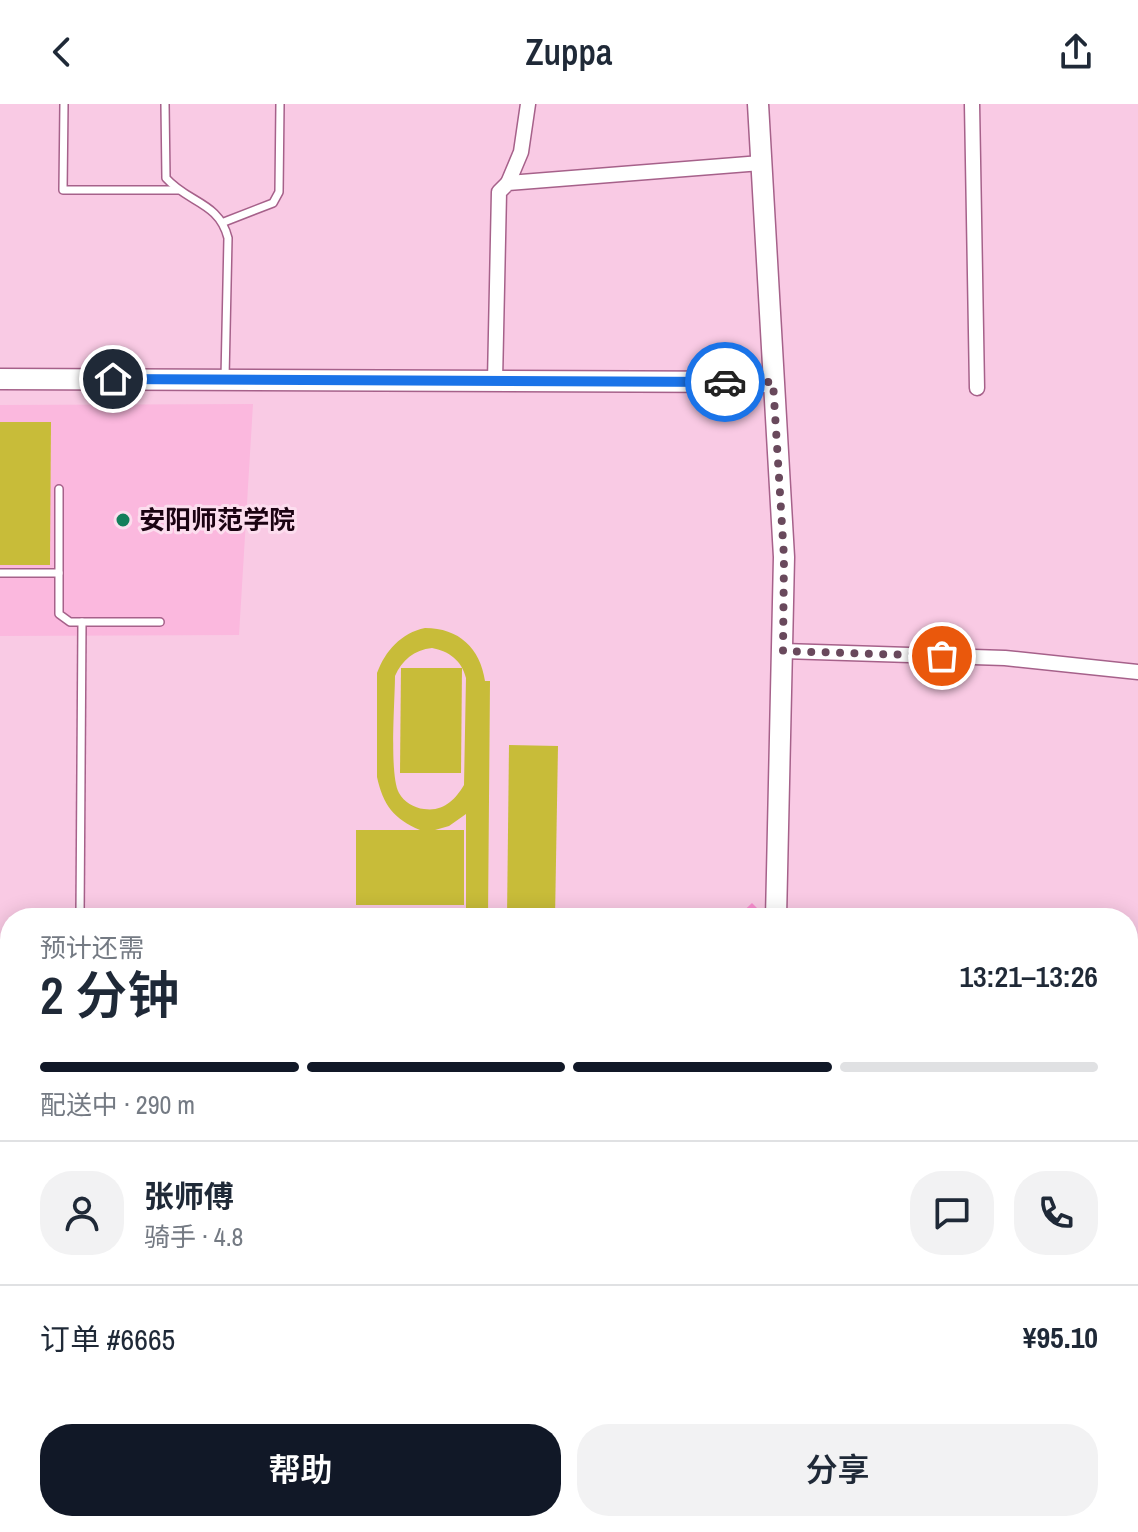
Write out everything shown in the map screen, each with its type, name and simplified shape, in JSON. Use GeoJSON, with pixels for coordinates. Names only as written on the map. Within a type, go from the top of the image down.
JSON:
{"type":"FeatureCollection","features":[{"type":"Feature","properties":{"kind":"street"},"geometry":{"type":"LineString","coordinates":[[495,381],[499,192],[508,183],[521,152],[528,104]]}},
{"type":"Feature","properties":{"kind":"street"},"geometry":{"type":"LineString","coordinates":[[758,104],[784,557],[776,908]]}},
{"type":"Feature","properties":{"kind":"street"},"geometry":{"type":"LineString","coordinates":[[972,104],[977,388]]}},
{"type":"Feature","properties":{"kind":"street"},"geometry":{"type":"LineString","coordinates":[[508,183],[761,163]]}},
{"type":"Feature","properties":{"kind":"street"},"geometry":{"type":"LineString","coordinates":[[0,379],[773,382]]}},
{"type":"Feature","properties":{"kind":"street"},"geometry":{"type":"LineString","coordinates":[[783,651],[1005,658],[1138,672]]}},
{"type":"Feature","properties":{"kind":"lane"},"geometry":{"type":"LineString","coordinates":[[64,104],[63,190],[181,190]]}},
{"type":"Feature","properties":{"kind":"lane"},"geometry":{"type":"LineString","coordinates":[[165,104],[166,178],[215,212],[224,222],[228,238],[225,380]]}},
{"type":"Feature","properties":{"kind":"lane"},"geometry":{"type":"LineString","coordinates":[[224,222],[273,203],[279,192],[280,104]]}},
{"type":"Feature","properties":{"kind":"lane"},"geometry":{"type":"LineString","coordinates":[[59,489],[59,614],[70,622],[160,622]]}},
{"type":"Feature","properties":{"kind":"lane"},"geometry":{"type":"LineString","coordinates":[[0,573],[59,573]]}},
{"type":"Feature","properties":{"kind":"lane"},"geometry":{"type":"LineString","coordinates":[[80,908],[82,622]]}},
{"type":"Feature","properties":{"kind":"shaded area","name":"安阳师范学院"},"geometry":{"type":"Polygon","coordinates":[[[253,404],[239,635],[0,636],[0,405],[253,404]]]}},
{"type":"Feature","properties":{"kind":"shaded area"},"geometry":{"type":"Polygon","coordinates":[[[0,422],[51,422],[50,565],[0,565],[0,422]]]}},
{"type":"Feature","properties":{"kind":"shaded area"},"geometry":{"type":"Polygon","coordinates":[[[425,628],[458,636],[473,650],[485,681],[490,681],[488,908],[466,908],[466,814],[449,826],[435,830],[464,830],[464,905],[356,905],[356,830],[420,830],[391,810],[377,777],[377,673],[384,657],[408,634],[425,628]],[[426,649],[405,661],[395,676],[393,755],[396,784],[406,802],[424,809],[437,809],[448,804],[464,785],[466,678],[458,662],[438,649],[426,649]]]}},
{"type":"Feature","properties":{"kind":"shaded area"},"geometry":{"type":"Polygon","coordinates":[[[401,668],[462,668],[461,773],[400,773],[401,668]]]}},
{"type":"Feature","properties":{"kind":"shaded area"},"geometry":{"type":"Polygon","coordinates":[[[509,745],[558,746],[555,908],[507,908],[509,745]]]}},
{"type":"Feature","properties":{"kind":"way so far"},"geometry":{"type":"LineString","coordinates":[[725,382],[773,382],[784,557],[783,651],[942,656]]}},
{"type":"Feature","properties":{"kind":"place","name":"安阳师范学院"},"geometry":{"type":"Point","coordinates":[123,520]}},
{"type":"Feature","properties":{"kind":"route"},"geometry":{"type":"LineString","coordinates":[[113,379],[725,382]]}}]}
